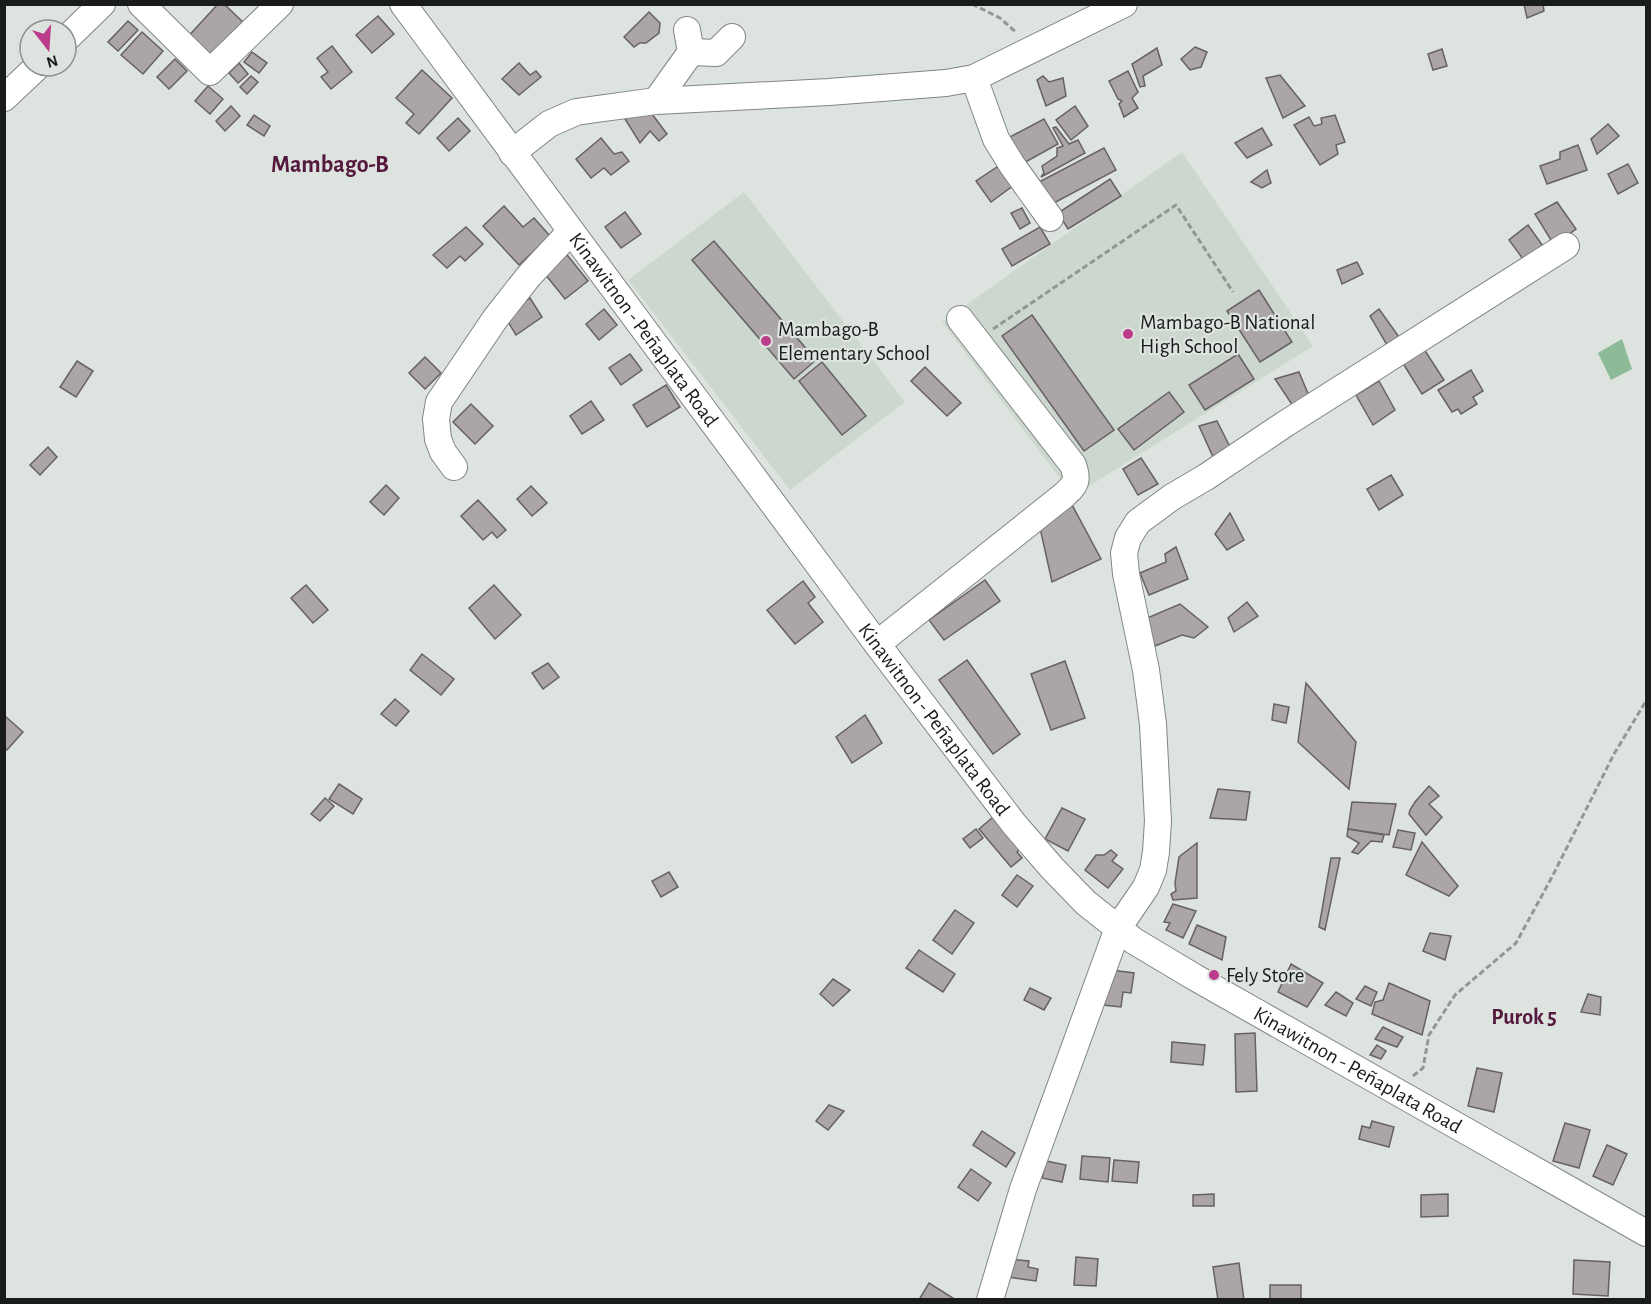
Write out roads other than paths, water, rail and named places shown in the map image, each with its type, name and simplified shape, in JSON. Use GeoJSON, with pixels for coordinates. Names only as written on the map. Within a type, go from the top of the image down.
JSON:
{"type":"FeatureCollection","features":[{"type":"Feature","properties":{"kind":"street"},"geometry":{"type":"LineString","coordinates":[[78,27],[102,4]]}},
{"type":"Feature","properties":{"kind":"street"},"geometry":{"type":"LineString","coordinates":[[141,4],[210,72],[280,4]]}},
{"type":"Feature","properties":{"kind":"street","name":"Kinawitnon - Peñaplata Road"},"geometry":{"type":"LineString","coordinates":[[403,4],[570,232],[1014,824],[1086,903],[1134,940],[1196,978],[1647,1233]]}},
{"type":"Feature","properties":{"kind":"street"},"geometry":{"type":"LineString","coordinates":[[512,153],[549,124],[576,112],[656,101],[829,92],[946,83],[974,78],[1124,4]]}},
{"type":"Feature","properties":{"kind":"street"},"geometry":{"type":"LineString","coordinates":[[656,101],[689,41],[716,53],[732,38]]}},
{"type":"Feature","properties":{"kind":"street"},"geometry":{"type":"LineString","coordinates":[[4,98],[25,78]]}},
{"type":"Feature","properties":{"kind":"street"},"geometry":{"type":"LineString","coordinates":[[974,78],[996,139],[1050,218]]}},
{"type":"Feature","properties":{"kind":"street"},"geometry":{"type":"LineString","coordinates":[[454,467],[443,452],[438,439],[436,419],[439,402],[495,319],[521,286],[570,232]]}},
{"type":"Feature","properties":{"kind":"street"},"geometry":{"type":"LineString","coordinates":[[990,1299],[1023,1189],[1118,928],[1146,887],[1153,870],[1158,821],[1153,724],[1146,670],[1126,574],[1124,553],[1128,538],[1138,522],[1172,497],[1566,246]]}},
{"type":"Feature","properties":{"kind":"street"},"geometry":{"type":"LineString","coordinates":[[878,644],[1063,496],[1076,481],[1077,474],[1073,465],[960,319]]}},
{"type":"Feature","properties":{"kind":"place","name":"Mambago-B National High School"},"geometry":{"type":"Point","coordinates":[1128,334]}},
{"type":"Feature","properties":{"kind":"place","name":"Mambago-B Elementary School"},"geometry":{"type":"Point","coordinates":[766,341]}},
{"type":"Feature","properties":{"kind":"place","name":"Fely Store"},"geometry":{"type":"Point","coordinates":[1214,975]}},
{"type":"Feature","properties":{"kind":"district","name":"Mambago-B"},"geometry":{"type":"Point","coordinates":[330,164]}},
{"type":"Feature","properties":{"kind":"district","name":"Purok 5"},"geometry":{"type":"Point","coordinates":[1524,1016]}}]}
